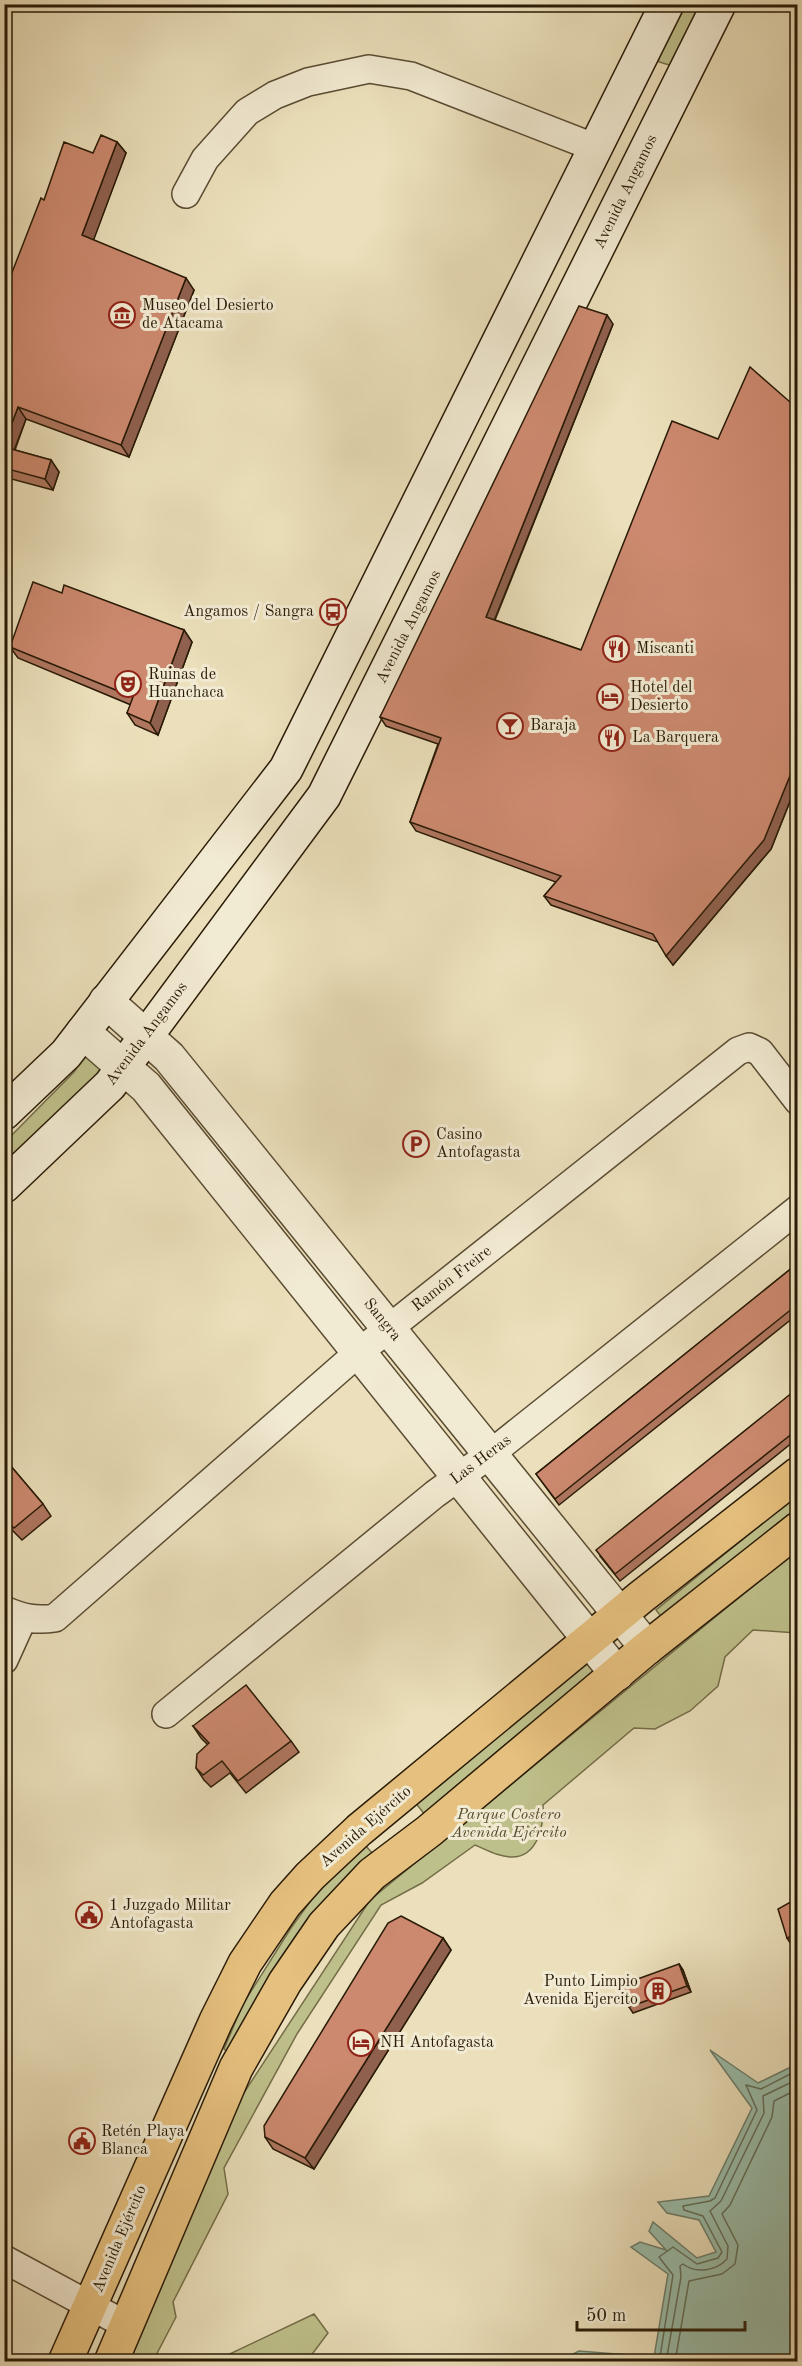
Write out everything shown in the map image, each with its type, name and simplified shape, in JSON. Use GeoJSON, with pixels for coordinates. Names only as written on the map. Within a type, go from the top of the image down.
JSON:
{"type":"FeatureCollection","features":[{"type":"Feature","properties":{"kind":"highway","name":"Avenida Ejército"},"geometry":{"type":"LineString","coordinates":[[65,2361],[216,2021],[245,1963],[285,1904],[310,1876],[359,1830],[619,1615],[798,1473]]}},
{"type":"Feature","properties":{"kind":"highway"},"geometry":{"type":"LineString","coordinates":[[111,2361],[236,2068],[285,1982],[324,1924],[372,1874],[429,1831],[647,1648],[798,1529]]}},
{"type":"Feature","properties":{"kind":"main road"},"geometry":{"type":"LineString","coordinates":[[4,1113],[66,1054],[286,769],[667,4]]}},
{"type":"Feature","properties":{"kind":"main road","name":"Avenida Angamos"},"geometry":{"type":"LineString","coordinates":[[4,1186],[110,1085],[324,796],[719,4]]}},
{"type":"Feature","properties":{"kind":"main road"},"geometry":{"type":"LineString","coordinates":[[630,78],[667,108]]}},
{"type":"Feature","properties":{"kind":"main road"},"geometry":{"type":"LineString","coordinates":[[612,116],[649,147]]}},
{"type":"Feature","properties":{"kind":"main road","name":"Sangra"},"geometry":{"type":"LineString","coordinates":[[106,1001],[169,1057],[647,1648]]}},
{"type":"Feature","properties":{"kind":"main road"},"geometry":{"type":"LineString","coordinates":[[83,1032],[146,1088],[617,1674]]}},
{"type":"Feature","properties":{"kind":"street"},"geometry":{"type":"LineString","coordinates":[[186,194],[205,159],[248,112],[275,95],[308,82],[369,69],[411,76],[596,148]]}},
{"type":"Feature","properties":{"kind":"street","name":"Ramón Freire"},"geometry":{"type":"LineString","coordinates":[[14,1614],[39,1621],[55,1618],[358,1353],[738,1052],[749,1047],[760,1052],[798,1101]]}},
{"type":"Feature","properties":{"kind":"street","name":"Las Heras"},"geometry":{"type":"LineString","coordinates":[[166,1714],[459,1477],[798,1209]]}},
{"type":"Feature","properties":{"kind":"street"},"geometry":{"type":"LineString","coordinates":[[4,1660],[14,1614]]}},
{"type":"Feature","properties":{"kind":"street"},"geometry":{"type":"LineString","coordinates":[[4,2259],[126,2325]]}},
{"type":"Feature","properties":{"kind":"green space"},"geometry":{"type":"Polygon","coordinates":[[[679,5],[708,5],[673,66],[659,62],[657,54],[679,5]]]}},
{"type":"Feature","properties":{"kind":"green space"},"geometry":{"type":"Polygon","coordinates":[[[86,1055],[100,1059],[103,1075],[5,1175],[5,1142],[74,1072],[86,1055]]]}},
{"type":"Feature","properties":{"kind":"green space"},"geometry":{"type":"Polygon","coordinates":[[[797,1495],[797,1508],[662,1618],[656,1610],[797,1495]]]}},
{"type":"Feature","properties":{"kind":"green space","name":"Parque Costero Avenida Ejército"},"geometry":{"type":"Polygon","coordinates":[[[797,1550],[797,1633],[753,1630],[725,1657],[718,1686],[690,1711],[655,1729],[634,1728],[543,1805],[538,1838],[528,1852],[521,1856],[507,1857],[475,1845],[422,1883],[381,1905],[297,2034],[224,2168],[228,2194],[173,2302],[176,2317],[153,2361],[120,2362],[234,2108],[370,1900],[797,1550]]]}},
{"type":"Feature","properties":{"kind":"green space"},"geometry":{"type":"Polygon","coordinates":[[[594,1656],[604,1668],[425,1815],[415,1802],[594,1656]]]}},
{"type":"Feature","properties":{"kind":"green space"},"geometry":{"type":"Polygon","coordinates":[[[366,1846],[373,1854],[230,2054],[224,2049],[243,2004],[291,1928],[325,1881],[366,1846]]]}},
{"type":"Feature","properties":{"kind":"green space"},"geometry":{"type":"Polygon","coordinates":[[[314,2314],[328,2333],[307,2361],[215,2361],[314,2314]]]}},
{"type":"Feature","properties":{"kind":"water"},"geometry":{"type":"Polygon","coordinates":[[[710,2050],[758,2083],[797,2064],[797,2361],[559,2361],[579,2351],[654,2357],[668,2274],[631,2247],[640,2242],[666,2250],[649,2231],[653,2222],[697,2258],[716,2252],[699,2220],[667,2213],[658,2202],[709,2196],[752,2108],[710,2050]]]}},
{"type":"Feature","properties":{"kind":"building","name":"Museo del Desierto de Atacama"},"geometry":{"type":"Polygon","coordinates":[[[101,135],[117,142],[82,235],[186,278],[121,445],[18,407],[4,444],[4,293],[41,198],[44,200],[64,142],[93,153],[101,135]]]}},
{"type":"Feature","properties":{"kind":"building"},"geometry":{"type":"Polygon","coordinates":[[[579,306],[607,315],[486,617],[581,650],[672,421],[718,439],[750,367],[798,409],[798,756],[764,840],[666,956],[653,934],[544,896],[561,876],[410,822],[441,738],[380,717],[579,306]]]}},
{"type":"Feature","properties":{"kind":"building"},"geometry":{"type":"Polygon","coordinates":[[[4,447],[51,460],[45,479],[4,468],[4,447]]]}},
{"type":"Feature","properties":{"kind":"building","name":"Ruinas de Huanchaca"},"geometry":{"type":"Polygon","coordinates":[[[33,582],[62,593],[64,585],[184,630],[150,723],[127,713],[133,697],[10,647],[33,582]]]}},
{"type":"Feature","properties":{"kind":"building"},"geometry":{"type":"Polygon","coordinates":[[[798,1263],[798,1304],[555,1499],[536,1474],[798,1263]]]}},
{"type":"Feature","properties":{"kind":"building"},"geometry":{"type":"Polygon","coordinates":[[[798,1388],[798,1429],[615,1574],[596,1550],[798,1388]]]}},
{"type":"Feature","properties":{"kind":"building"},"geometry":{"type":"Polygon","coordinates":[[[4,1458],[43,1504],[14,1528],[4,1519],[4,1458]]]}},
{"type":"Feature","properties":{"kind":"building"},"geometry":{"type":"Polygon","coordinates":[[[246,1685],[291,1741],[238,1781],[222,1761],[203,1775],[196,1768],[197,1754],[209,1743],[193,1726],[246,1685]]]}},
{"type":"Feature","properties":{"kind":"building"},"geometry":{"type":"Polygon","coordinates":[[[794,1900],[798,1909],[798,1934],[787,1938],[778,1909],[794,1900]]]}},
{"type":"Feature","properties":{"kind":"building","name":"NH Antofagasta"},"geometry":{"type":"Polygon","coordinates":[[[401,1916],[443,1938],[305,2158],[265,2137],[264,2126],[388,1923],[401,1916]]]}},
{"type":"Feature","properties":{"kind":"building","name":"Punto Limpio Avenida Ejercito"},"geometry":{"type":"Polygon","coordinates":[[[679,1964],[687,1986],[629,2007],[621,1985],[679,1964]]]}},
{"type":"Feature","properties":{"kind":"place","name":"Museo del Desierto de Atacama"},"geometry":{"type":"Point","coordinates":[122,315]}},
{"type":"Feature","properties":{"kind":"place","name":"Angamos / Sangra"},"geometry":{"type":"Point","coordinates":[333,612]}},
{"type":"Feature","properties":{"kind":"place","name":"Miscanti"},"geometry":{"type":"Point","coordinates":[616,649]}},
{"type":"Feature","properties":{"kind":"place","name":"Ruinas de Huanchaca"},"geometry":{"type":"Point","coordinates":[128,684]}},
{"type":"Feature","properties":{"kind":"place","name":"Hotel del Desierto"},"geometry":{"type":"Point","coordinates":[610,697]}},
{"type":"Feature","properties":{"kind":"place","name":"Baraja"},"geometry":{"type":"Point","coordinates":[510,726]}},
{"type":"Feature","properties":{"kind":"place","name":"La Barquera"},"geometry":{"type":"Point","coordinates":[612,738]}},
{"type":"Feature","properties":{"kind":"place","name":"Casino Antofagasta"},"geometry":{"type":"Point","coordinates":[416,1144]}},
{"type":"Feature","properties":{"kind":"place","name":"1 Juzgado Militar Antofagasta"},"geometry":{"type":"Point","coordinates":[89,1915]}},
{"type":"Feature","properties":{"kind":"place","name":"Punto Limpio Avenida Ejercito"},"geometry":{"type":"Point","coordinates":[658,1991]}},
{"type":"Feature","properties":{"kind":"place","name":"NH Antofagasta"},"geometry":{"type":"Point","coordinates":[361,2043]}},
{"type":"Feature","properties":{"kind":"place","name":"Retén Playa Blanca"},"geometry":{"type":"Point","coordinates":[82,2141]}}]}
